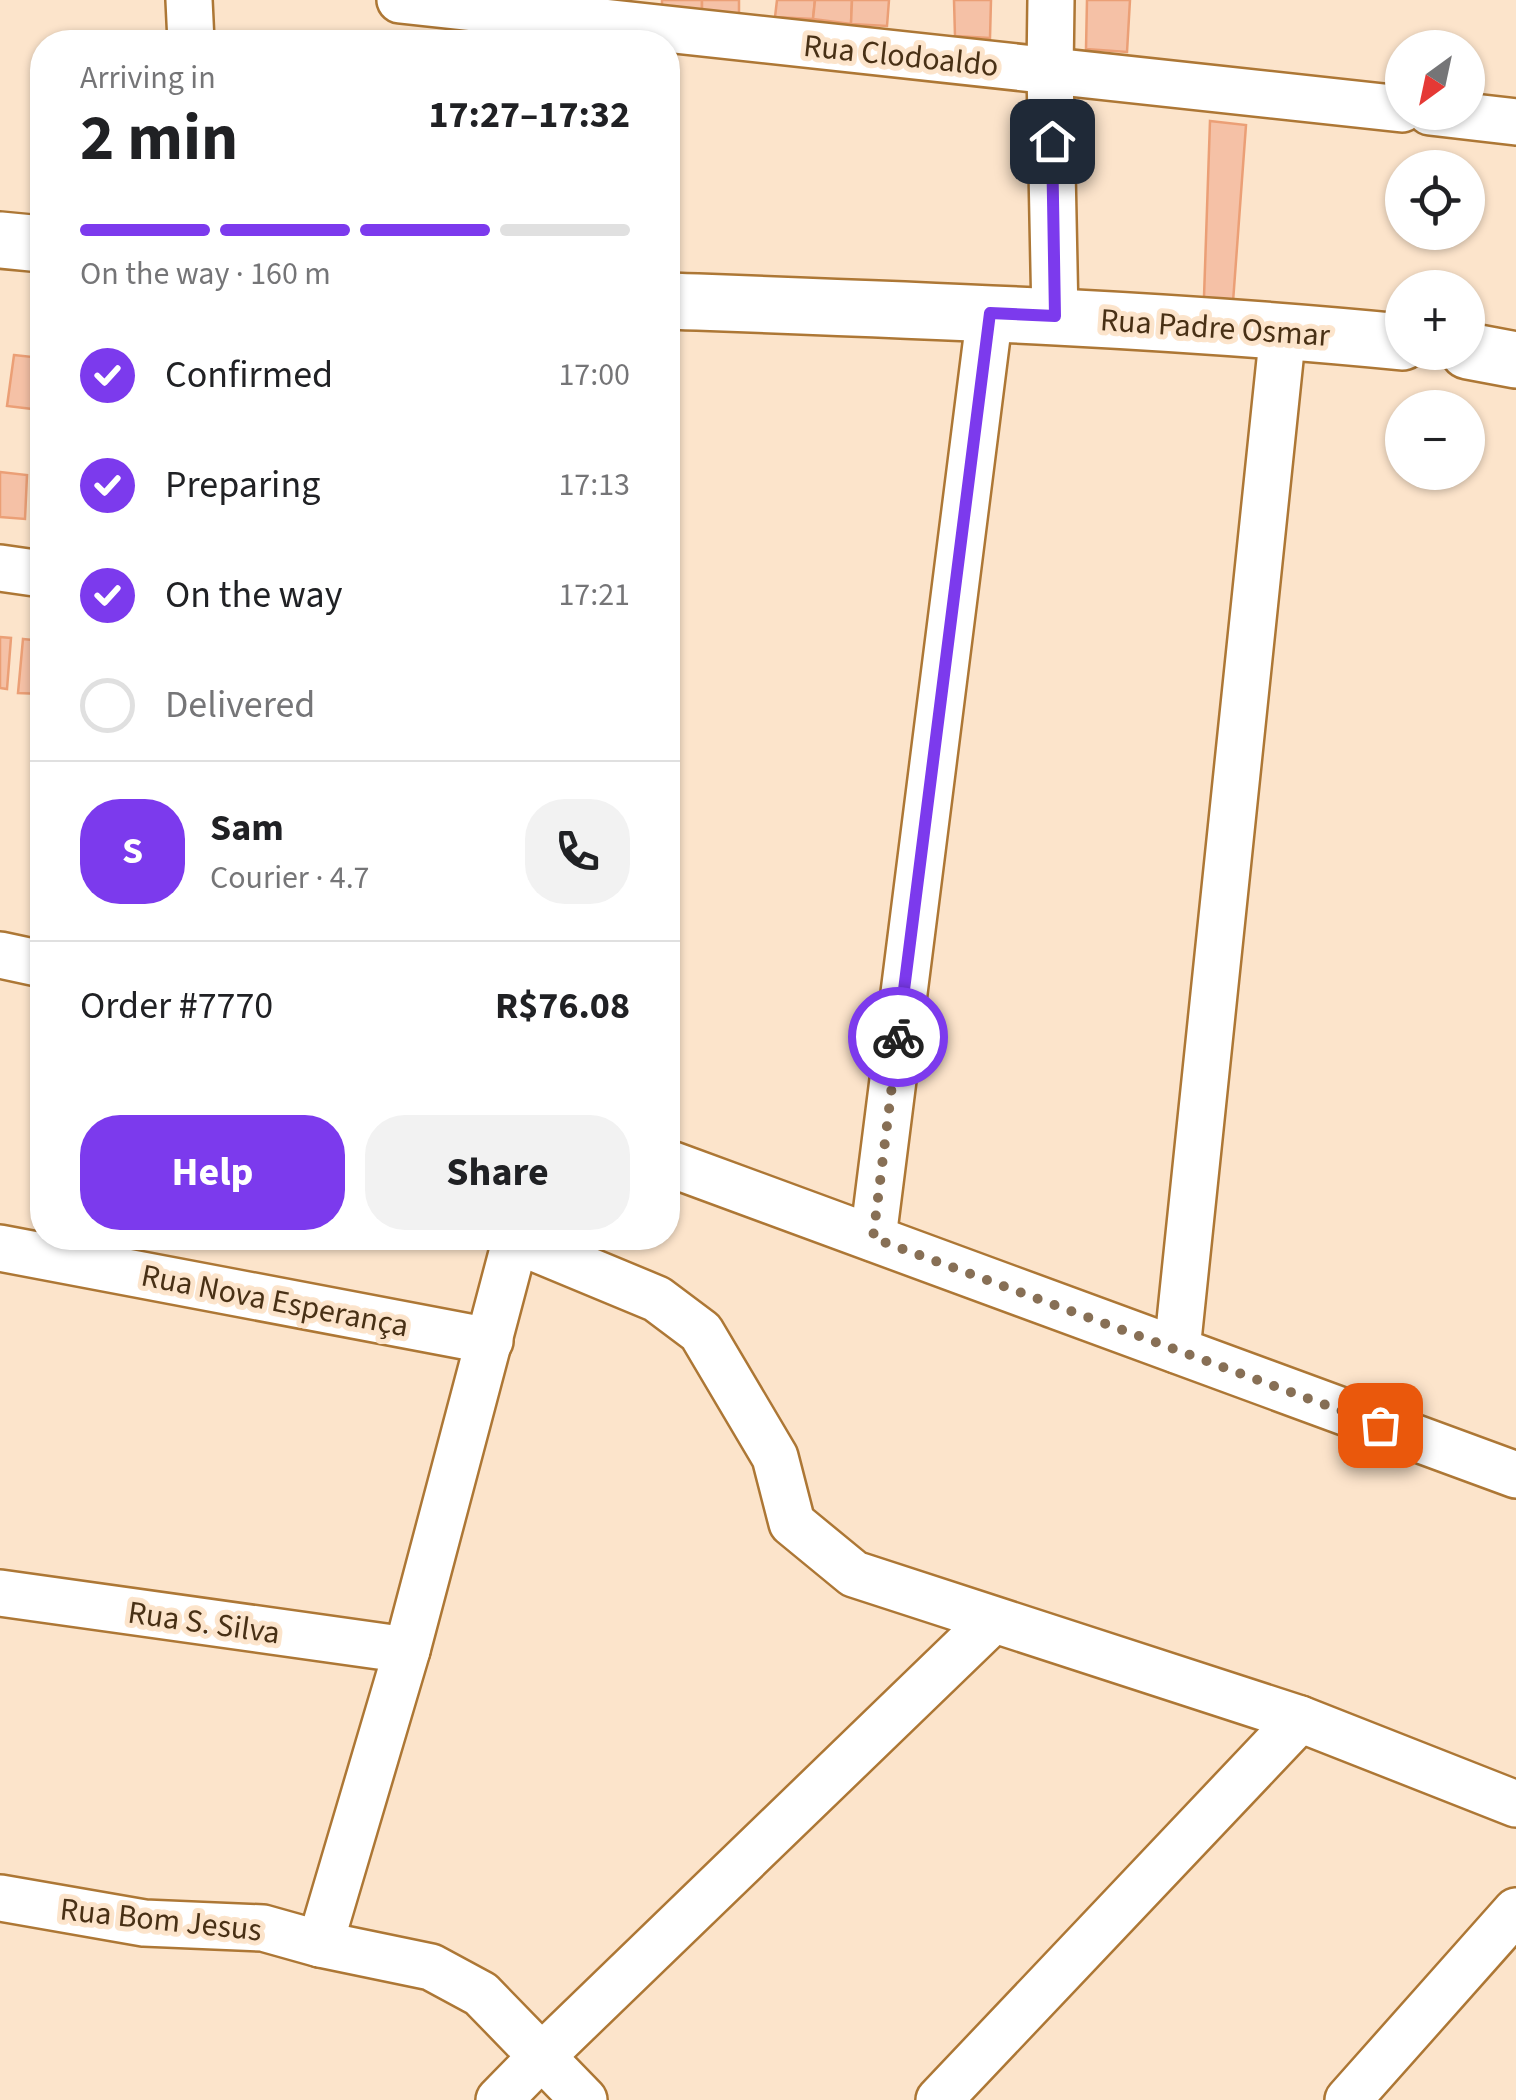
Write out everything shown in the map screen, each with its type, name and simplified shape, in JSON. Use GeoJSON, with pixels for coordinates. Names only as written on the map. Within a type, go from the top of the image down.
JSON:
{"type":"FeatureCollection","features":[{"type":"Feature","properties":{"kind":"street"},"geometry":{"type":"LineString","coordinates":[[189,0],[190,30]]}},
{"type":"Feature","properties":{"kind":"street","name":"Rua Clodoaldo"},"geometry":{"type":"LineString","coordinates":[[400,0],[674,30]]}},
{"type":"Feature","properties":{"kind":"street"},"geometry":{"type":"LineString","coordinates":[[1051,0],[1055,316]]}},
{"type":"Feature","properties":{"kind":"street","name":"Rua Clodoaldo"},"geometry":{"type":"LineString","coordinates":[[680,31],[1385,108]]}},
{"type":"Feature","properties":{"kind":"street"},"geometry":{"type":"LineString","coordinates":[[1485,118],[1516,122]]}},
{"type":"Feature","properties":{"kind":"street"},"geometry":{"type":"LineString","coordinates":[[0,240],[30,243]]}},
{"type":"Feature","properties":{"kind":"street","name":"Rua Padre Osmar"},"geometry":{"type":"LineString","coordinates":[[680,302],[1055,316],[1385,340]]}},
{"type":"Feature","properties":{"kind":"street"},"geometry":{"type":"LineString","coordinates":[[873,1238],[990,313]]}},
{"type":"Feature","properties":{"kind":"street"},"geometry":{"type":"LineString","coordinates":[[1177,1350],[1283,330]]}},
{"type":"Feature","properties":{"kind":"street"},"geometry":{"type":"LineString","coordinates":[[1485,354],[1516,360]]}},
{"type":"Feature","properties":{"kind":"street"},"geometry":{"type":"LineString","coordinates":[[0,568],[30,572]]}},
{"type":"Feature","properties":{"kind":"street"},"geometry":{"type":"LineString","coordinates":[[0,955],[30,961]]}},
{"type":"Feature","properties":{"kind":"street"},"geometry":{"type":"LineString","coordinates":[[680,1166],[1516,1475]]}},
{"type":"Feature","properties":{"kind":"street","name":"Rua Nova Esperança"},"geometry":{"type":"LineString","coordinates":[[0,1248],[490,1341]]}},
{"type":"Feature","properties":{"kind":"street"},"geometry":{"type":"LineString","coordinates":[[320,1944],[407,1650],[513,1250]]}},
{"type":"Feature","properties":{"kind":"street"},"geometry":{"type":"LineString","coordinates":[[542,1250],[656,1299],[700,1332],[774,1458],[792,1523],[854,1574],[1300,1719],[1516,1804]]}},
{"type":"Feature","properties":{"kind":"street","name":"Rua S. Silva"},"geometry":{"type":"LineString","coordinates":[[0,1594],[407,1650]]}},
{"type":"Feature","properties":{"kind":"street"},"geometry":{"type":"LineString","coordinates":[[498,2100],[992,1620]]}},
{"type":"Feature","properties":{"kind":"street"},"geometry":{"type":"LineString","coordinates":[[939,2100],[1300,1719]]}},
{"type":"Feature","properties":{"kind":"street","name":"Rua Bom Jesus"},"geometry":{"type":"LineString","coordinates":[[0,1898],[144,1923],[263,1928],[431,1967],[481,1994],[584,2100]]}},
{"type":"Feature","properties":{"kind":"street"},"geometry":{"type":"LineString","coordinates":[[1348,2100],[1516,1911]]}},
{"type":"Feature","properties":{"kind":"building"},"geometry":{"type":"Polygon","coordinates":[[[662,0],[702,0],[702,10],[662,7],[662,0]]]}},
{"type":"Feature","properties":{"kind":"building"},"geometry":{"type":"Polygon","coordinates":[[[702,0],[739,0],[739,16],[702,10],[702,0]]]}},
{"type":"Feature","properties":{"kind":"building"},"geometry":{"type":"Polygon","coordinates":[[[777,0],[815,0],[813,19],[775,17],[777,0]]]}},
{"type":"Feature","properties":{"kind":"building"},"geometry":{"type":"Polygon","coordinates":[[[815,0],[852,0],[851,24],[813,19],[815,0]]]}},
{"type":"Feature","properties":{"kind":"building"},"geometry":{"type":"Polygon","coordinates":[[[852,0],[889,0],[887,26],[851,24],[852,0]]]}},
{"type":"Feature","properties":{"kind":"building"},"geometry":{"type":"Polygon","coordinates":[[[954,0],[991,0],[990,38],[955,36],[954,0]]]}},
{"type":"Feature","properties":{"kind":"building"},"geometry":{"type":"Polygon","coordinates":[[[1087,0],[1130,0],[1127,52],[1086,49],[1087,0]]]}},
{"type":"Feature","properties":{"kind":"building"},"geometry":{"type":"Polygon","coordinates":[[[1210,121],[1246,125],[1233,302],[1204,297],[1210,121]]]}},
{"type":"Feature","properties":{"kind":"building"},"geometry":{"type":"Polygon","coordinates":[[[14,355],[30,357],[30,409],[7,406],[14,355]]]}},
{"type":"Feature","properties":{"kind":"building"},"geometry":{"type":"Polygon","coordinates":[[[0,472],[27,475],[25,519],[0,517],[0,472]]]}},
{"type":"Feature","properties":{"kind":"building"},"geometry":{"type":"Polygon","coordinates":[[[0,637],[11,638],[7,689],[0,688],[0,637]]]}},
{"type":"Feature","properties":{"kind":"building"},"geometry":{"type":"Polygon","coordinates":[[[23,639],[30,640],[30,694],[18,693],[23,639]]]}},
{"type":"Feature","properties":{"kind":"way so far"},"geometry":{"type":"LineString","coordinates":[[898,1037],[873,1238],[1380,1425]]}},
{"type":"Feature","properties":{"kind":"route"},"geometry":{"type":"LineString","coordinates":[[898,1037],[990,313],[1055,316],[1052,141]]}}]}
